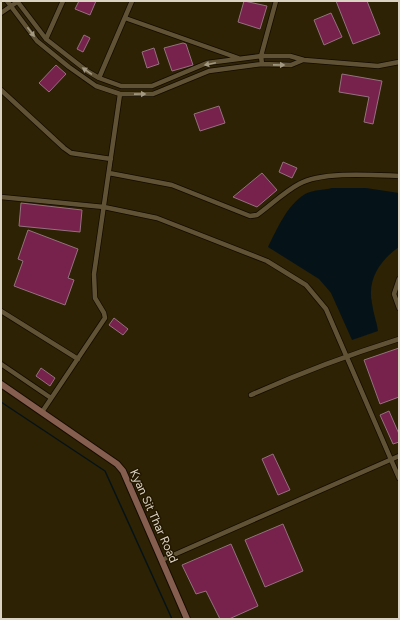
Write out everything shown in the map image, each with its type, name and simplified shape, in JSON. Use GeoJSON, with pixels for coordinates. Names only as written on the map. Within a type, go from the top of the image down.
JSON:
{"type":"FeatureCollection","features":[{"type":"Feature","properties":{"kind":"main road","name":"Kyan Sit Thar Road"},"geometry":{"type":"LineString","coordinates":[[1,384],[117,464],[123,471],[187,619]]}},
{"type":"Feature","properties":{"kind":"street"},"geometry":{"type":"LineString","coordinates":[[7,1],[37,41],[69,67],[96,86],[120,94],[153,94],[209,71],[262,64],[291,65],[304,60]]}},
{"type":"Feature","properties":{"kind":"street"},"geometry":{"type":"LineString","coordinates":[[1,13],[17,1],[46,38],[99,78],[122,86],[152,86],[207,64],[261,56],[290,56],[304,60],[378,66],[399,62]]}},
{"type":"Feature","properties":{"kind":"street"},"geometry":{"type":"LineString","coordinates":[[46,38],[63,1]]}},
{"type":"Feature","properties":{"kind":"street"},"geometry":{"type":"LineString","coordinates":[[99,78],[132,1]]}},
{"type":"Feature","properties":{"kind":"street"},"geometry":{"type":"LineString","coordinates":[[262,64],[261,56],[276,2],[269,1]]}},
{"type":"Feature","properties":{"kind":"street"},"geometry":{"type":"LineString","coordinates":[[125,18],[241,59]]}},
{"type":"Feature","properties":{"kind":"street"},"geometry":{"type":"LineString","coordinates":[[1,90],[71,153],[111,159]]}},
{"type":"Feature","properties":{"kind":"street"},"geometry":{"type":"LineString","coordinates":[[42,412],[105,318],[104,313],[95,298],[94,274],[120,94]]}},
{"type":"Feature","properties":{"kind":"street"},"geometry":{"type":"LineString","coordinates":[[109,173],[172,185],[250,216],[257,215],[298,184],[308,180],[340,176],[399,176]]}},
{"type":"Feature","properties":{"kind":"street"},"geometry":{"type":"LineString","coordinates":[[1,197],[104,207],[159,219],[247,252],[267,261],[306,285],[326,309],[399,478]]}},
{"type":"Feature","properties":{"kind":"street"},"geometry":{"type":"LineString","coordinates":[[399,279],[394,294],[399,308]]}},
{"type":"Feature","properties":{"kind":"street"},"geometry":{"type":"LineString","coordinates":[[1,311],[78,358]]}},
{"type":"Feature","properties":{"kind":"street"},"geometry":{"type":"LineString","coordinates":[[251,395],[302,372],[399,339]]}},
{"type":"Feature","properties":{"kind":"street"},"geometry":{"type":"LineString","coordinates":[[1,364],[51,398]]}},
{"type":"Feature","properties":{"kind":"street"},"geometry":{"type":"LineString","coordinates":[[162,560],[399,456]]}},
{"type":"Feature","properties":{"kind":"shaded area"},"geometry":{"type":"Polygon","coordinates":[[[332,188],[366,188],[399,193],[399,247],[381,264],[376,271],[371,286],[371,295],[378,331],[352,340],[331,293],[319,279],[268,247],[283,218],[293,204],[305,194],[332,188]]]}},
{"type":"Feature","properties":{"kind":"building"},"geometry":{"type":"Polygon","coordinates":[[[79,1],[96,1],[90,15],[75,9],[79,1]]]}},
{"type":"Feature","properties":{"kind":"building"},"geometry":{"type":"Polygon","coordinates":[[[244,1],[267,6],[260,29],[238,22],[244,1]]]}},
{"type":"Feature","properties":{"kind":"building"},"geometry":{"type":"Polygon","coordinates":[[[336,1],[367,1],[380,34],[353,44],[336,1]]]}},
{"type":"Feature","properties":{"kind":"building"},"geometry":{"type":"Polygon","coordinates":[[[331,13],[342,37],[324,45],[314,20],[331,13]]]}},
{"type":"Feature","properties":{"kind":"building"},"geometry":{"type":"Polygon","coordinates":[[[84,35],[90,38],[83,52],[77,49],[84,35]]]}},
{"type":"Feature","properties":{"kind":"building"},"geometry":{"type":"Polygon","coordinates":[[[183,43],[186,44],[193,65],[172,71],[164,48],[183,43]]]}},
{"type":"Feature","properties":{"kind":"building"},"geometry":{"type":"Polygon","coordinates":[[[154,48],[159,64],[147,68],[142,52],[154,48]]]}},
{"type":"Feature","properties":{"kind":"building"},"geometry":{"type":"Polygon","coordinates":[[[56,65],[66,74],[49,92],[39,83],[56,65]]]}},
{"type":"Feature","properties":{"kind":"building"},"geometry":{"type":"Polygon","coordinates":[[[342,74],[382,81],[373,124],[364,122],[369,97],[339,92],[342,74]]]}},
{"type":"Feature","properties":{"kind":"building"},"geometry":{"type":"Polygon","coordinates":[[[219,106],[225,123],[200,131],[194,114],[219,106]]]}},
{"type":"Feature","properties":{"kind":"building"},"geometry":{"type":"Polygon","coordinates":[[[283,162],[297,168],[292,178],[279,172],[283,162]]]}},
{"type":"Feature","properties":{"kind":"building"},"geometry":{"type":"Polygon","coordinates":[[[262,173],[277,190],[257,207],[233,197],[262,173]]]}},
{"type":"Feature","properties":{"kind":"building"},"geometry":{"type":"Polygon","coordinates":[[[21,203],[82,210],[80,232],[19,226],[21,203]]]}},
{"type":"Feature","properties":{"kind":"building"},"geometry":{"type":"Polygon","coordinates":[[[28,230],[78,249],[68,278],[74,280],[65,305],[14,286],[23,261],[18,259],[28,230]]]}},
{"type":"Feature","properties":{"kind":"building"},"geometry":{"type":"Polygon","coordinates":[[[114,318],[128,329],[123,335],[109,325],[114,318]]]}},
{"type":"Feature","properties":{"kind":"building"},"geometry":{"type":"Polygon","coordinates":[[[399,348],[399,397],[380,404],[364,360],[399,348]]]}},
{"type":"Feature","properties":{"kind":"building"},"geometry":{"type":"Polygon","coordinates":[[[41,368],[55,378],[50,386],[36,376],[41,368]]]}},
{"type":"Feature","properties":{"kind":"building"},"geometry":{"type":"Polygon","coordinates":[[[389,411],[399,434],[399,442],[393,444],[380,415],[389,411]]]}},
{"type":"Feature","properties":{"kind":"building"},"geometry":{"type":"Polygon","coordinates":[[[273,454],[290,490],[278,495],[262,459],[273,454]]]}},
{"type":"Feature","properties":{"kind":"building"},"geometry":{"type":"Polygon","coordinates":[[[283,524],[303,571],[265,587],[245,540],[283,524]]]}},
{"type":"Feature","properties":{"kind":"building"},"geometry":{"type":"Polygon","coordinates":[[[231,544],[258,606],[229,619],[220,619],[206,591],[196,594],[182,565],[231,544]]]}},
{"type":"Feature","properties":{"kind":"waterway"},"geometry":{"type":"LineString","coordinates":[[1,402],[105,471],[172,619]]}}]}
